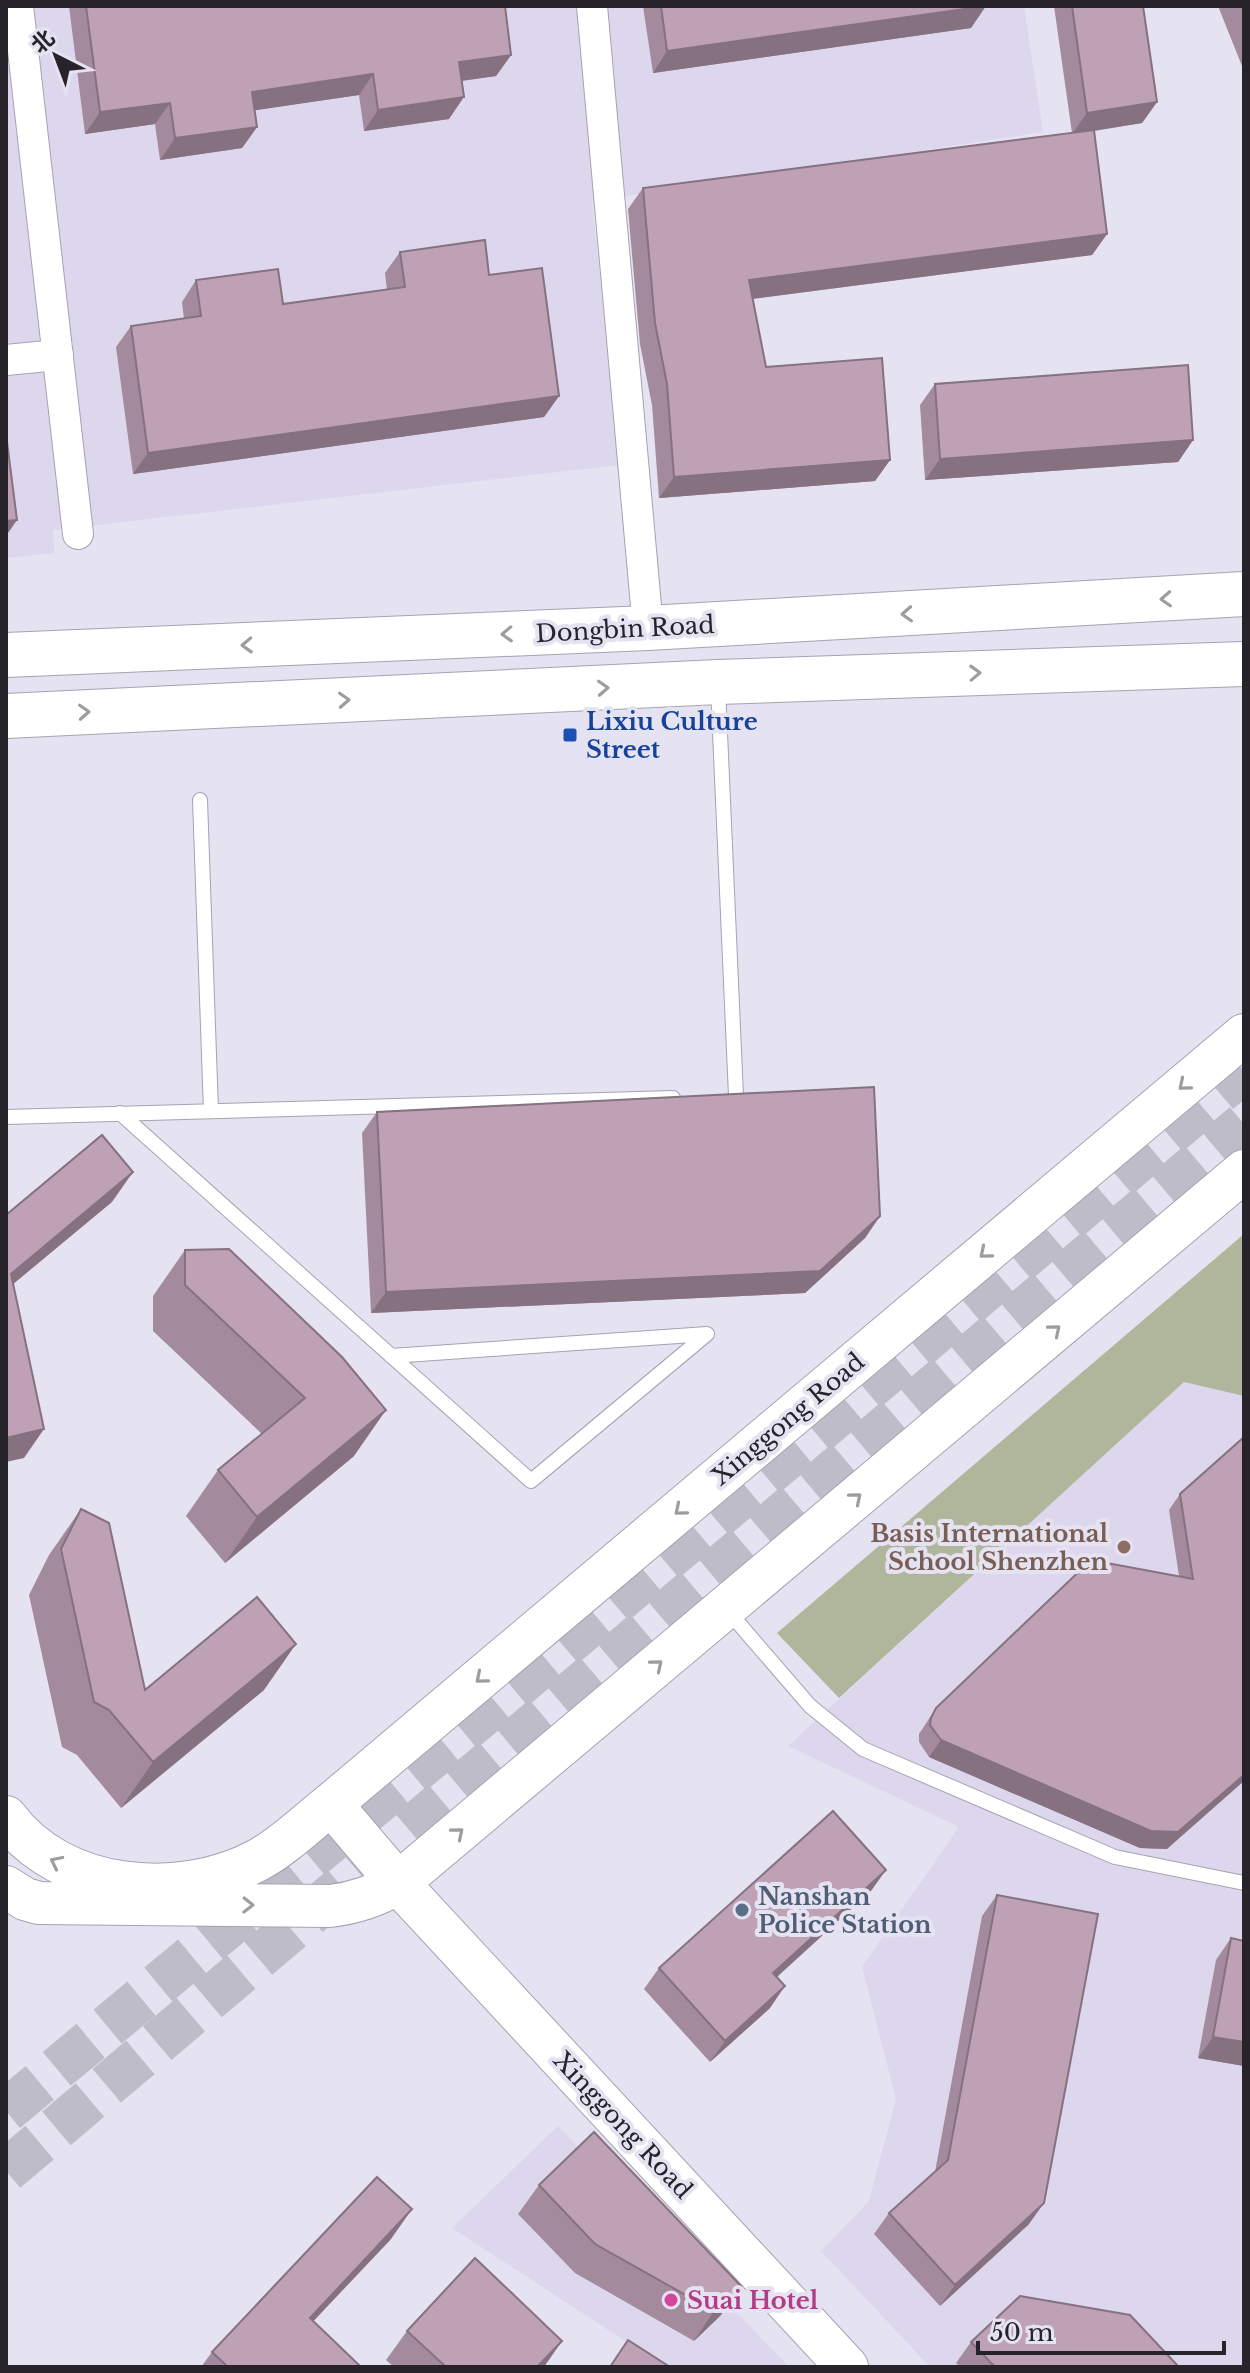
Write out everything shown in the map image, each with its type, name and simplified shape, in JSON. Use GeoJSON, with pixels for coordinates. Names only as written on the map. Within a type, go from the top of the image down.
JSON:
{"type":"FeatureCollection","features":[{"type":"Feature","properties":{"kind":"main road","name":"Dongbin Road"},"geometry":{"type":"LineString","coordinates":[[6,655],[648,628],[1244,594]]}},
{"type":"Feature","properties":{"kind":"main road"},"geometry":{"type":"LineString","coordinates":[[6,716],[718,682],[1244,664]]}},
{"type":"Feature","properties":{"kind":"street"},"geometry":{"type":"LineString","coordinates":[[18,6],[78,534]]}},
{"type":"Feature","properties":{"kind":"street"},"geometry":{"type":"LineString","coordinates":[[592,6],[648,628]]}},
{"type":"Feature","properties":{"kind":"street"},"geometry":{"type":"LineString","coordinates":[[6,360],[58,355]]}},
{"type":"Feature","properties":{"kind":"street","name":"Xinggong Road"},"geometry":{"type":"LineString","coordinates":[[11,1835],[48,1859],[91,1877],[130,1883],[188,1883],[226,1874],[259,1860],[331,1804],[1244,1035]]}},
{"type":"Feature","properties":{"kind":"street"},"geometry":{"type":"LineString","coordinates":[[6,1887],[39,1903],[330,1906],[358,1903],[398,1883],[1244,1171]]}},
{"type":"Feature","properties":{"kind":"street","name":"Xinggong Road"},"geometry":{"type":"LineString","coordinates":[[331,1804],[398,1883],[847,2367]]}},
{"type":"Feature","properties":{"kind":"lane"},"geometry":{"type":"LineString","coordinates":[[718,682],[743,1096],[720,1096]]}},
{"type":"Feature","properties":{"kind":"lane"},"geometry":{"type":"LineString","coordinates":[[200,800],[211,1111]]}},
{"type":"Feature","properties":{"kind":"lane"},"geometry":{"type":"LineString","coordinates":[[6,1117],[688,1097]]}},
{"type":"Feature","properties":{"kind":"lane"},"geometry":{"type":"LineString","coordinates":[[120,1113],[391,1356],[531,1481],[707,1334],[391,1356]]}},
{"type":"Feature","properties":{"kind":"lane"},"geometry":{"type":"LineString","coordinates":[[725,1608],[810,1706],[863,1749],[1115,1857],[1244,1883]]}},
{"type":"Feature","properties":{"kind":"shaded area"},"geometry":{"type":"Polygon","coordinates":[[[6,6],[1024,6],[1043,132],[592,201],[620,465],[53,530],[54,553],[6,558],[6,6]]]}},
{"type":"Feature","properties":{"kind":"shaded area"},"geometry":{"type":"Polygon","coordinates":[[[1184,1382],[1244,1396],[1244,2367],[930,2367],[821,2251],[869,2201],[896,2099],[862,1967],[959,1827],[788,1746],[1184,1382]]]}},
{"type":"Feature","properties":{"kind":"shaded area"},"geometry":{"type":"Polygon","coordinates":[[[558,2126],[789,2367],[665,2367],[452,2228],[558,2126]]]}},
{"type":"Feature","properties":{"kind":"green space"},"geometry":{"type":"Polygon","coordinates":[[[1244,1234],[1244,1396],[1184,1382],[839,1698],[777,1633],[1244,1234]]]}},
{"type":"Feature","properties":{"kind":"building"},"geometry":{"type":"Polygon","coordinates":[[[86,6],[505,6],[511,55],[459,62],[464,97],[378,110],[373,74],[252,92],[257,127],[175,138],[170,103],[100,112],[86,6]]]}},
{"type":"Feature","properties":{"kind":"building"},"geometry":{"type":"Polygon","coordinates":[[[661,6],[986,6],[667,51],[661,6]]]}},
{"type":"Feature","properties":{"kind":"building"},"geometry":{"type":"Polygon","coordinates":[[[1072,6],[1143,6],[1157,102],[1087,113],[1072,6]]]}},
{"type":"Feature","properties":{"kind":"building"},"geometry":{"type":"Polygon","coordinates":[[[1094,130],[1107,234],[749,280],[766,367],[882,358],[890,460],[674,477],[667,384],[655,323],[643,188],[1094,130]]]}},
{"type":"Feature","properties":{"kind":"building"},"geometry":{"type":"Polygon","coordinates":[[[485,240],[489,275],[542,268],[559,396],[148,453],[131,326],[201,316],[196,280],[278,269],[283,304],[405,287],[400,252],[485,240]]]}},
{"type":"Feature","properties":{"kind":"building"},"geometry":{"type":"Polygon","coordinates":[[[1188,365],[1193,440],[940,459],[935,384],[1188,365]]]}},
{"type":"Feature","properties":{"kind":"building"},"geometry":{"type":"Polygon","coordinates":[[[6,434],[17,520],[6,521],[6,434]]]}},
{"type":"Feature","properties":{"kind":"building"},"geometry":{"type":"Polygon","coordinates":[[[874,1087],[880,1216],[820,1271],[386,1292],[377,1112],[874,1087]]]}},
{"type":"Feature","properties":{"kind":"building"},"geometry":{"type":"Polygon","coordinates":[[[102,1135],[133,1172],[11,1274],[44,1429],[6,1438],[6,1215],[102,1135]]]}},
{"type":"Feature","properties":{"kind":"building"},"geometry":{"type":"Polygon","coordinates":[[[229,1249],[342,1357],[386,1410],[257,1517],[218,1470],[305,1398],[185,1285],[185,1250],[229,1249]]]}},
{"type":"Feature","properties":{"kind":"building"},"geometry":{"type":"Polygon","coordinates":[[[1244,1437],[1244,1775],[1178,1832],[1151,1831],[941,1740],[930,1725],[936,1708],[1091,1560],[1193,1579],[1180,1494],[1244,1437]]]}},
{"type":"Feature","properties":{"kind":"building"},"geometry":{"type":"Polygon","coordinates":[[[81,1509],[109,1523],[145,1690],[257,1597],[296,1644],[153,1762],[109,1710],[94,1702],[61,1549],[81,1509]]]}},
{"type":"Feature","properties":{"kind":"building"},"geometry":{"type":"Polygon","coordinates":[[[833,1811],[886,1870],[773,1973],[785,1986],[725,2041],[659,1968],[833,1811]]]}},
{"type":"Feature","properties":{"kind":"building"},"geometry":{"type":"Polygon","coordinates":[[[997,1895],[1098,1914],[1044,2203],[955,2285],[889,2213],[948,2160],[997,1895]]]}},
{"type":"Feature","properties":{"kind":"building"},"geometry":{"type":"Polygon","coordinates":[[[1231,1938],[1244,1941],[1244,2042],[1213,2037],[1231,1938]]]}},
{"type":"Feature","properties":{"kind":"building"},"geometry":{"type":"Polygon","coordinates":[[[594,2132],[741,2286],[714,2311],[595,2244],[539,2185],[594,2132]]]}},
{"type":"Feature","properties":{"kind":"building"},"geometry":{"type":"Polygon","coordinates":[[[377,2177],[412,2209],[310,2318],[360,2366],[228,2367],[212,2352],[377,2177]]]}},
{"type":"Feature","properties":{"kind":"building"},"geometry":{"type":"Polygon","coordinates":[[[475,2258],[562,2341],[537,2367],[446,2367],[407,2331],[475,2258]]]}},
{"type":"Feature","properties":{"kind":"building"},"geometry":{"type":"Polygon","coordinates":[[[1020,2296],[1130,2315],[1179,2367],[995,2367],[971,2342],[1020,2296]]]}},
{"type":"Feature","properties":{"kind":"building"},"geometry":{"type":"Polygon","coordinates":[[[628,2340],[670,2367],[610,2367],[628,2340]]]}},
{"type":"Feature","properties":{"kind":"tunnel"},"geometry":{"type":"LineString","coordinates":[[6,2111],[508,1694],[1244,1071]]}},
{"type":"Feature","properties":{"kind":"tunnel"},"geometry":{"type":"LineString","coordinates":[[6,2171],[1244,1124]]}},
{"type":"Feature","properties":{"kind":"place","name":"Lixiu Culture Street"},"geometry":{"type":"Point","coordinates":[570,735]}},
{"type":"Feature","properties":{"kind":"place","name":"Basis International School Shenzhen"},"geometry":{"type":"Point","coordinates":[1124,1547]}},
{"type":"Feature","properties":{"kind":"place","name":"Nanshan Police Station"},"geometry":{"type":"Point","coordinates":[742,1910]}},
{"type":"Feature","properties":{"kind":"place","name":"Suai Hotel"},"geometry":{"type":"Point","coordinates":[671,2300]}}]}
